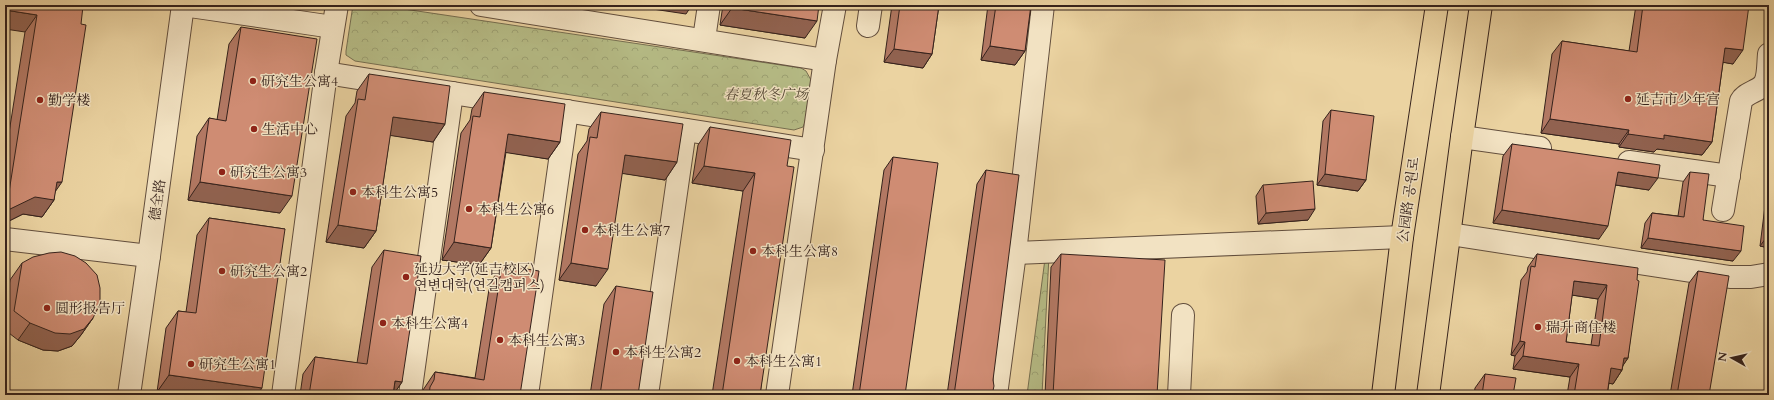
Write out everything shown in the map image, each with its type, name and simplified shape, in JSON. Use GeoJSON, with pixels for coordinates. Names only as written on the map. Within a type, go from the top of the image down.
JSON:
{"type":"FeatureCollection","features":[{"type":"Feature","properties":{"kind":"main road","name":"公园路 공원로"},"geometry":{"type":"LineString","coordinates":[[1383,395],[1402,237],[1437,5]]}},
{"type":"Feature","properties":{"kind":"main road"},"geometry":{"type":"LineString","coordinates":[[1428,395],[1481,5]]}},
{"type":"Feature","properties":{"kind":"street"},"geometry":{"type":"LineString","coordinates":[[183,5],[333,27]]}},
{"type":"Feature","properties":{"kind":"street","name":"德全路"},"geometry":{"type":"LineString","coordinates":[[129,395],[150,256],[183,5]]}},
{"type":"Feature","properties":{"kind":"street"},"geometry":{"type":"LineString","coordinates":[[283,395],[326,73],[337,5]]}},
{"type":"Feature","properties":{"kind":"street"},"geometry":{"type":"LineString","coordinates":[[480,5],[582,13],[704,39],[825,60]]}},
{"type":"Feature","properties":{"kind":"street"},"geometry":{"type":"LineString","coordinates":[[704,39],[709,5]]}},
{"type":"Feature","properties":{"kind":"street"},"geometry":{"type":"LineString","coordinates":[[777,395],[814,150],[825,60],[835,5]]}},
{"type":"Feature","properties":{"kind":"street"},"geometry":{"type":"LineString","coordinates":[[868,26],[871,5]]}},
{"type":"Feature","properties":{"kind":"street"},"geometry":{"type":"LineString","coordinates":[[996,395],[1015,253],[1043,5]]}},
{"type":"Feature","properties":{"kind":"street"},"geometry":{"type":"LineString","coordinates":[[1724,210],[1728,176],[1741,101],[1743,97],[1763,86],[1766,82],[1769,54]]}},
{"type":"Feature","properties":{"kind":"street"},"geometry":{"type":"LineString","coordinates":[[326,73],[814,150]]}},
{"type":"Feature","properties":{"kind":"street"},"geometry":{"type":"LineString","coordinates":[[410,395],[452,93]]}},
{"type":"Feature","properties":{"kind":"street"},"geometry":{"type":"LineString","coordinates":[[527,395],[567,111]]}},
{"type":"Feature","properties":{"kind":"street"},"geometry":{"type":"LineString","coordinates":[[647,395],[685,130]]}},
{"type":"Feature","properties":{"kind":"street"},"geometry":{"type":"LineString","coordinates":[[1462,137],[1557,151]]}},
{"type":"Feature","properties":{"kind":"street"},"geometry":{"type":"LineString","coordinates":[[1612,159],[1728,176]]}},
{"type":"Feature","properties":{"kind":"street"},"geometry":{"type":"LineString","coordinates":[[1450,234],[1730,277],[1751,277],[1769,274]]}},
{"type":"Feature","properties":{"kind":"street"},"geometry":{"type":"LineString","coordinates":[[1015,253],[1402,237]]}},
{"type":"Feature","properties":{"kind":"street"},"geometry":{"type":"LineString","coordinates":[[5,239],[150,256]]}},
{"type":"Feature","properties":{"kind":"street"},"geometry":{"type":"LineString","coordinates":[[1179,395],[1183,315]]}},
{"type":"Feature","properties":{"kind":"green space","name":"春夏秋冬广场"},"geometry":{"type":"Polygon","coordinates":[[[353,5],[377,5],[801,68],[806,71],[811,80],[805,122],[803,127],[794,130],[355,61],[346,55],[353,5]]]}},
{"type":"Feature","properties":{"kind":"green space"},"geometry":{"type":"Polygon","coordinates":[[[1049,255],[1042,395],[1027,395],[1045,259],[1049,255]]]}},
{"type":"Feature","properties":{"kind":"building","name":"勤学楼"},"geometry":{"type":"Polygon","coordinates":[[[5,5],[83,6],[81,24],[86,25],[62,182],[57,182],[54,200],[35,197],[6,211],[37,15],[5,10],[5,5]]]}},
{"type":"Feature","properties":{"kind":"building"},"geometry":{"type":"Polygon","coordinates":[[[733,5],[819,5],[817,21],[732,8],[733,5]]]}},
{"type":"Feature","properties":{"kind":"building"},"geometry":{"type":"Polygon","coordinates":[[[900,5],[939,5],[932,54],[894,49],[900,5]]]}},
{"type":"Feature","properties":{"kind":"building"},"geometry":{"type":"Polygon","coordinates":[[[996,5],[1031,5],[1025,51],[990,46],[996,5]]]}},
{"type":"Feature","properties":{"kind":"building","name":"延吉市少年宫"},"geometry":{"type":"Polygon","coordinates":[[[1643,5],[1749,5],[1743,50],[1725,48],[1712,142],[1664,135],[1664,139],[1628,134],[1629,130],[1550,119],[1562,41],[1637,52],[1643,5]]]}},
{"type":"Feature","properties":{"kind":"building","name":"生活中心"},"geometry":{"type":"Polygon","coordinates":[[[241,27],[317,39],[292,196],[200,182],[209,118],[226,121],[241,27]]]}},
{"type":"Feature","properties":{"kind":"building","name":"本科生公寓5"},"geometry":{"type":"Polygon","coordinates":[[[369,74],[450,86],[445,124],[393,117],[376,231],[338,225],[358,99],[365,100],[369,74]]]}},
{"type":"Feature","properties":{"kind":"building","name":"本科生公寓6"},"geometry":{"type":"Polygon","coordinates":[[[484,92],[565,104],[560,142],[508,134],[491,248],[454,242],[473,116],[480,117],[484,92]]]}},
{"type":"Feature","properties":{"kind":"building"},"geometry":{"type":"Polygon","coordinates":[[[1331,110],[1374,116],[1366,180],[1325,174],[1331,110]]]}},
{"type":"Feature","properties":{"kind":"building","name":"本科生公寓7"},"geometry":{"type":"Polygon","coordinates":[[[601,112],[683,124],[677,162],[625,155],[608,269],[571,263],[590,137],[597,138],[601,112]]]}},
{"type":"Feature","properties":{"kind":"building"},"geometry":{"type":"Polygon","coordinates":[[[710,127],[791,140],[787,166],[794,167],[760,395],[722,395],[755,173],[704,166],[710,127]]]}},
{"type":"Feature","properties":{"kind":"building"},"geometry":{"type":"Polygon","coordinates":[[[1512,144],[1660,165],[1658,178],[1618,172],[1608,226],[1502,210],[1512,144]]]}},
{"type":"Feature","properties":{"kind":"building"},"geometry":{"type":"Polygon","coordinates":[[[893,157],[938,163],[905,395],[859,395],[893,157]]]}},
{"type":"Feature","properties":{"kind":"building"},"geometry":{"type":"Polygon","coordinates":[[[986,170],[1019,175],[993,380],[994,386],[992,395],[954,395],[986,170]]]}},
{"type":"Feature","properties":{"kind":"building"},"geometry":{"type":"Polygon","coordinates":[[[1690,172],[1709,174],[1703,220],[1744,226],[1741,251],[1648,238],[1652,213],[1684,217],[1690,172]]]}},
{"type":"Feature","properties":{"kind":"building"},"geometry":{"type":"Polygon","coordinates":[[[1313,181],[1315,209],[1266,213],[1263,185],[1313,181]]]}},
{"type":"Feature","properties":{"kind":"building"},"geometry":{"type":"Polygon","coordinates":[[[209,218],[285,229],[262,388],[169,375],[178,311],[196,313],[209,218]]]}},
{"type":"Feature","properties":{"kind":"building","name":"本科生公寓4"},"geometry":{"type":"Polygon","coordinates":[[[384,250],[421,256],[402,382],[395,381],[393,395],[309,395],[315,357],[367,364],[384,250]]]}},
{"type":"Feature","properties":{"kind":"building","name":"圆形报告厅"},"geometry":{"type":"Polygon","coordinates":[[[61,252],[75,256],[86,263],[97,275],[100,288],[100,304],[93,318],[84,329],[70,334],[55,333],[30,323],[14,311],[22,263],[33,257],[61,252]]]}},
{"type":"Feature","properties":{"kind":"building"},"geometry":{"type":"Polygon","coordinates":[[[1061,254],[1165,260],[1157,395],[1053,395],[1061,254]]]}},
{"type":"Feature","properties":{"kind":"building","name":"瑞升商住楼"},"geometry":{"type":"Polygon","coordinates":[[[1537,254],[1638,268],[1637,280],[1639,281],[1628,358],[1624,358],[1622,370],[1611,368],[1607,395],[1574,395],[1579,364],[1523,356],[1525,342],[1520,341],[1531,266],[1535,267],[1537,254]],[[1574,281],[1566,342],[1599,346],[1607,285],[1574,281]]]}},
{"type":"Feature","properties":{"kind":"building"},"geometry":{"type":"Polygon","coordinates":[[[502,265],[539,271],[520,395],[429,395],[435,372],[484,380],[502,265]]]}},
{"type":"Feature","properties":{"kind":"building"},"geometry":{"type":"Polygon","coordinates":[[[1698,271],[1729,276],[1709,395],[1677,395],[1698,271]]]}},
{"type":"Feature","properties":{"kind":"building","name":"本科生公寓2"},"geometry":{"type":"Polygon","coordinates":[[[616,286],[653,292],[638,395],[600,395],[616,286]]]}},
{"type":"Feature","properties":{"kind":"building"},"geometry":{"type":"Polygon","coordinates":[[[1485,374],[1516,378],[1513,395],[1482,395],[1485,374]]]}},
{"type":"Feature","properties":{"kind":"building"},"geometry":{"type":"Polygon","coordinates":[[[547,393],[561,395],[547,395],[547,393]]]}},
{"type":"Feature","properties":{"kind":"place","name":"研究生公寓4"},"geometry":{"type":"Point","coordinates":[253,81]}},
{"type":"Feature","properties":{"kind":"place","name":"延吉市少年宫"},"geometry":{"type":"Point","coordinates":[1628,99]}},
{"type":"Feature","properties":{"kind":"place","name":"勤学楼"},"geometry":{"type":"Point","coordinates":[40,100]}},
{"type":"Feature","properties":{"kind":"place","name":"生活中心"},"geometry":{"type":"Point","coordinates":[254,129]}},
{"type":"Feature","properties":{"kind":"place","name":"研究生公寓3"},"geometry":{"type":"Point","coordinates":[222,172]}},
{"type":"Feature","properties":{"kind":"place","name":"本科生公寓5"},"geometry":{"type":"Point","coordinates":[353,192]}},
{"type":"Feature","properties":{"kind":"place","name":"本科生公寓6"},"geometry":{"type":"Point","coordinates":[469,209]}},
{"type":"Feature","properties":{"kind":"place","name":"本科生公寓7"},"geometry":{"type":"Point","coordinates":[585,230]}},
{"type":"Feature","properties":{"kind":"place","name":"本科生公寓8"},"geometry":{"type":"Point","coordinates":[753,251]}},
{"type":"Feature","properties":{"kind":"place","name":"研究生公寓2"},"geometry":{"type":"Point","coordinates":[222,271]}},
{"type":"Feature","properties":{"kind":"place","name":"延边大学(延吉校区) 연변대학(연길캠퍼스)"},"geometry":{"type":"Point","coordinates":[406,277]}},
{"type":"Feature","properties":{"kind":"place","name":"圆形报告厅"},"geometry":{"type":"Point","coordinates":[47,308]}},
{"type":"Feature","properties":{"kind":"place","name":"本科生公寓4"},"geometry":{"type":"Point","coordinates":[383,323]}},
{"type":"Feature","properties":{"kind":"place","name":"瑞升商住楼"},"geometry":{"type":"Point","coordinates":[1538,327]}},
{"type":"Feature","properties":{"kind":"place","name":"本科生公寓3"},"geometry":{"type":"Point","coordinates":[500,340]}},
{"type":"Feature","properties":{"kind":"place","name":"本科生公寓2"},"geometry":{"type":"Point","coordinates":[616,352]}},
{"type":"Feature","properties":{"kind":"place","name":"本科生公寓1"},"geometry":{"type":"Point","coordinates":[737,361]}},
{"type":"Feature","properties":{"kind":"place","name":"研究生公寓1"},"geometry":{"type":"Point","coordinates":[191,364]}}]}
